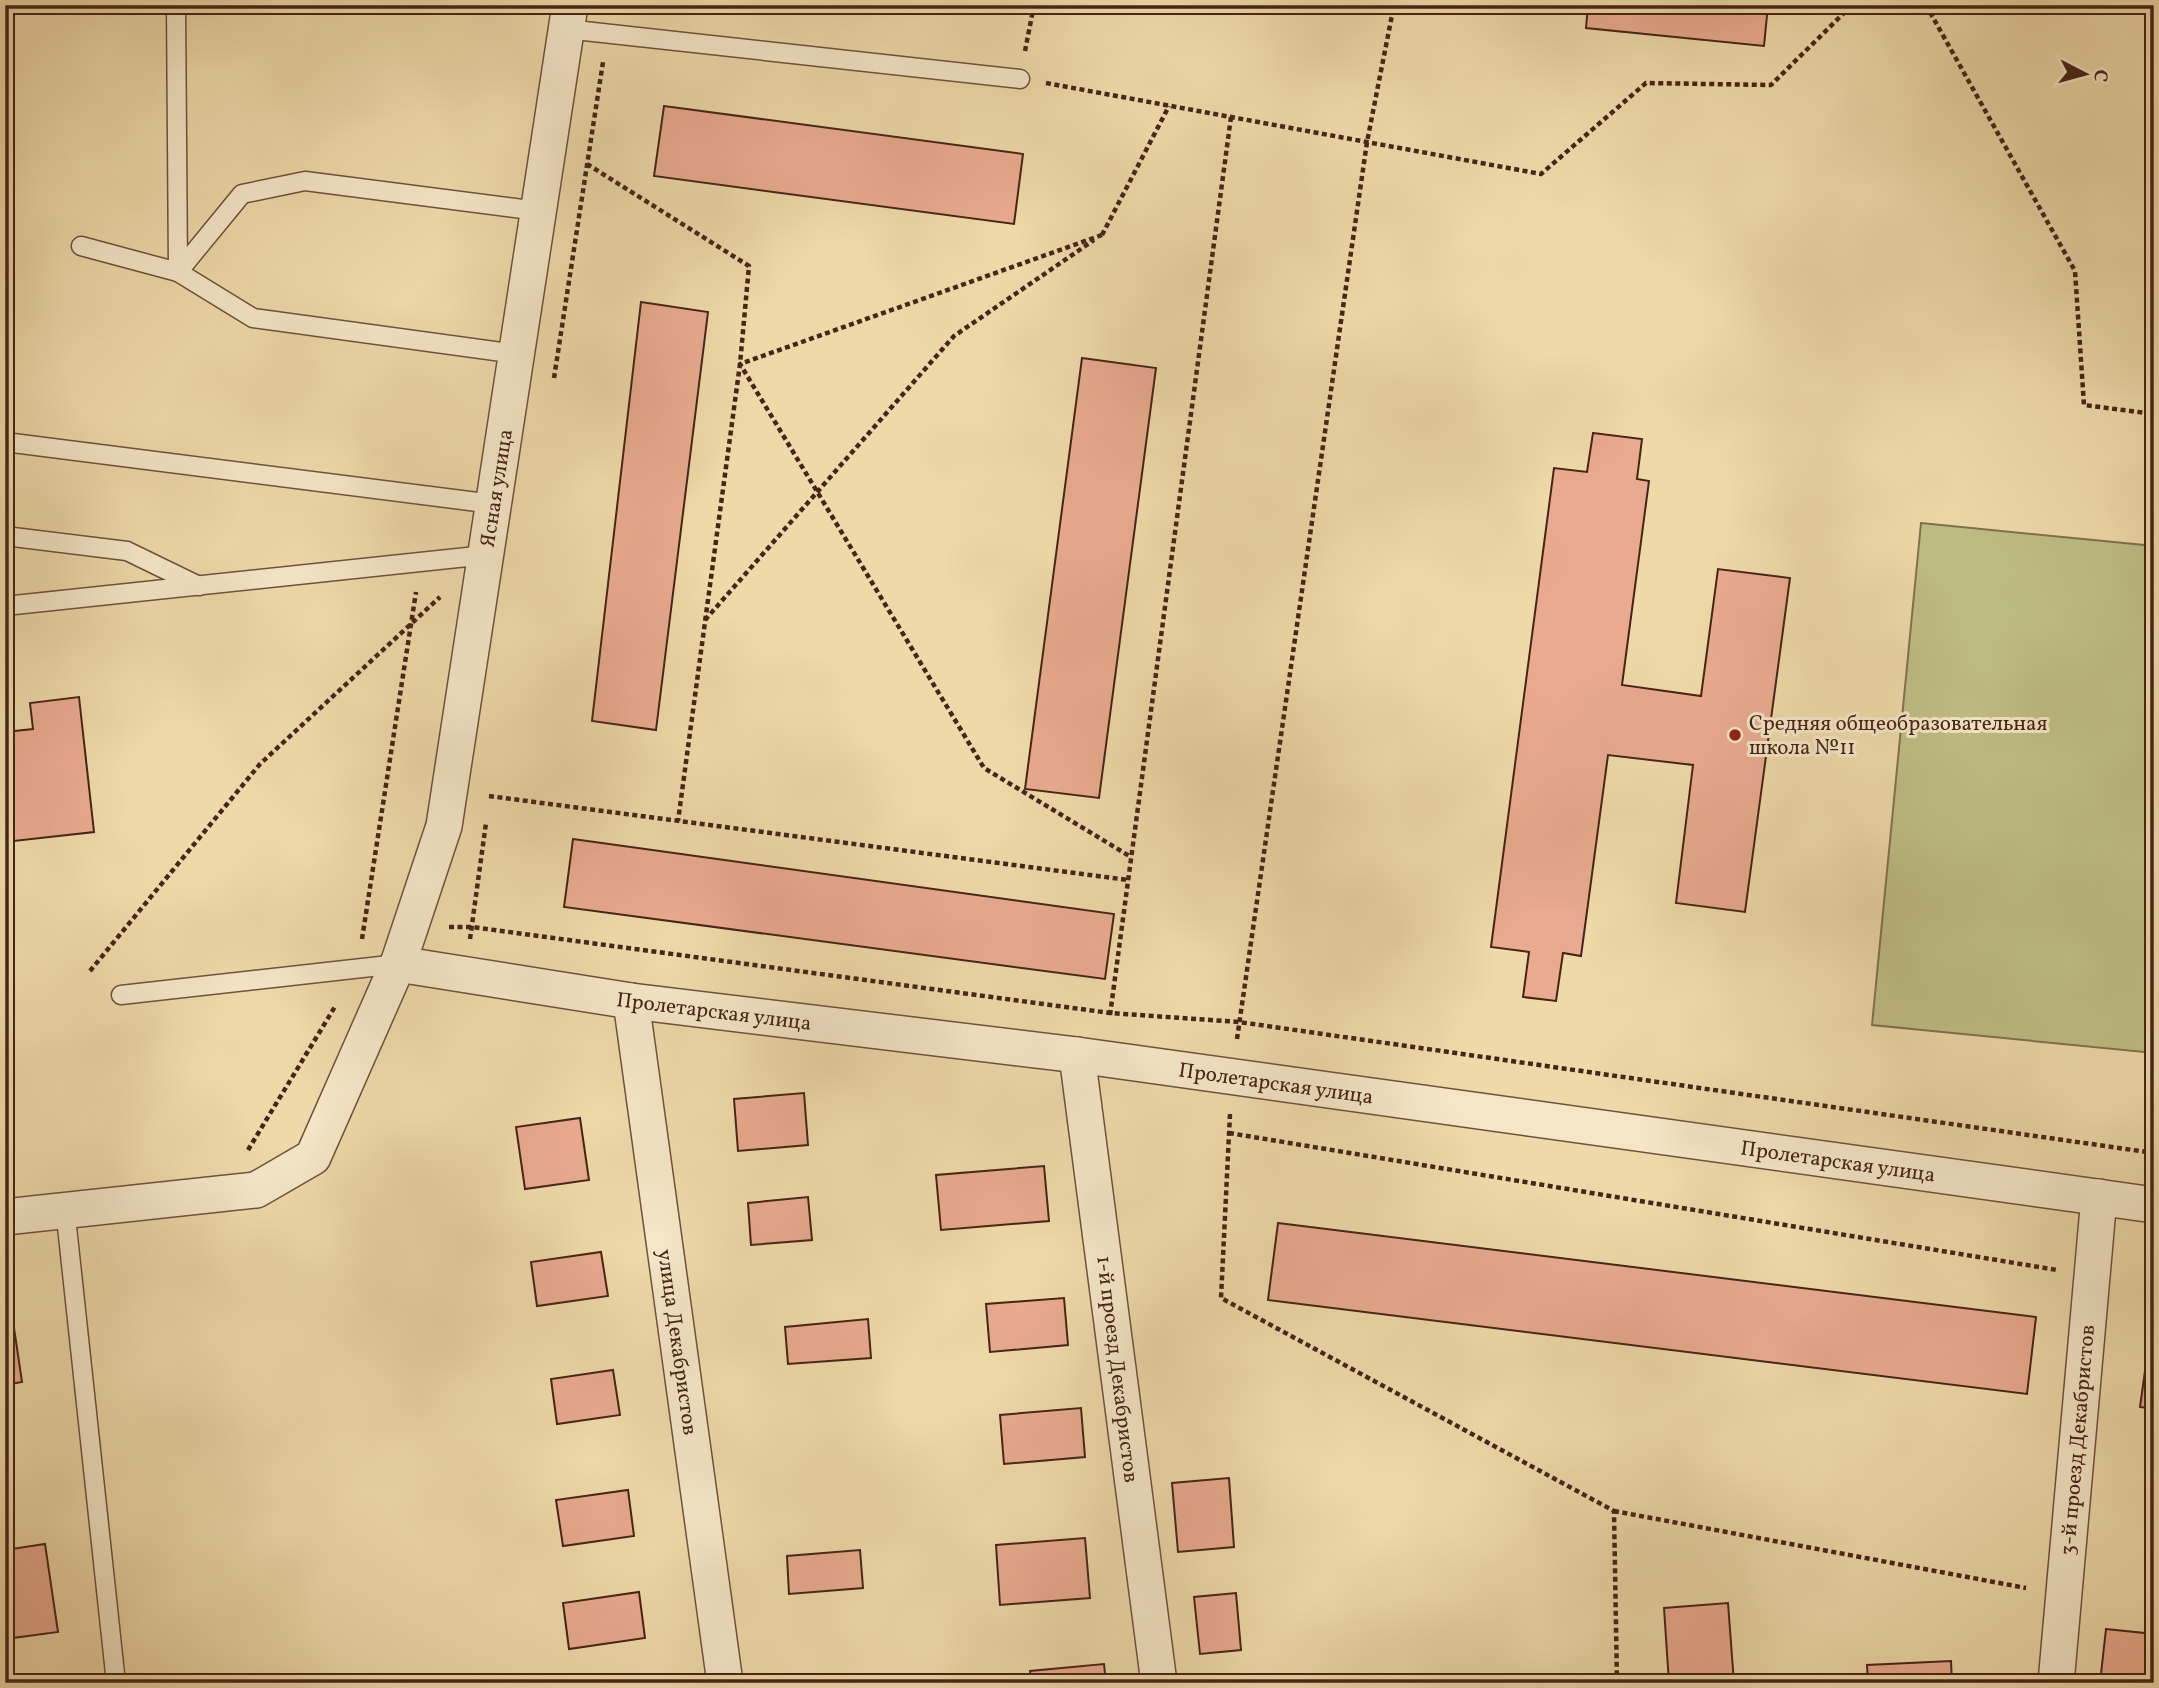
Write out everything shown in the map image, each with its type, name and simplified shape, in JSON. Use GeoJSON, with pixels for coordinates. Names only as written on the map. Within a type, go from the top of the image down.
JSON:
{"type":"FeatureCollection","features":[{"type":"Feature","properties":{"kind":"street","name":"Ясная улица"},"geometry":{"type":"LineString","coordinates":[[5,1217],[256,1190],[313,1157],[398,964],[444,826],[568,17]]}},
{"type":"Feature","properties":{"kind":"street","name":"Пролетарская улица"},"geometry":{"type":"LineString","coordinates":[[398,964],[631,1001],[1091,1057],[2154,1205]]}},
{"type":"Feature","properties":{"kind":"street","name":"улица Декабристов"},"geometry":{"type":"LineString","coordinates":[[631,1001],[725,1683]]}},
{"type":"Feature","properties":{"kind":"street","name":"1-й проезд Декабристов"},"geometry":{"type":"LineString","coordinates":[[1091,1057],[1159,1683]]}},
{"type":"Feature","properties":{"kind":"street","name":"3-й проезд Декабристов"},"geometry":{"type":"LineString","coordinates":[[2056,1683],[2099,1197]]}},
{"type":"Feature","properties":{"kind":"lane"},"geometry":{"type":"LineString","coordinates":[[176,5],[178,272]]}},
{"type":"Feature","properties":{"kind":"lane"},"geometry":{"type":"LineString","coordinates":[[568,17],[608,34],[1020,79]]}},
{"type":"Feature","properties":{"kind":"lane"},"geometry":{"type":"LineString","coordinates":[[178,272],[242,194],[305,181],[538,211]]}},
{"type":"Feature","properties":{"kind":"lane"},"geometry":{"type":"LineString","coordinates":[[81,246],[178,272],[253,318],[516,354]]}},
{"type":"Feature","properties":{"kind":"lane"},"geometry":{"type":"LineString","coordinates":[[5,442],[493,504]]}},
{"type":"Feature","properties":{"kind":"lane"},"geometry":{"type":"LineString","coordinates":[[5,536],[127,551],[199,586]]}},
{"type":"Feature","properties":{"kind":"lane"},"geometry":{"type":"LineString","coordinates":[[5,606],[486,555]]}},
{"type":"Feature","properties":{"kind":"lane"},"geometry":{"type":"LineString","coordinates":[[121,995],[398,964]]}},
{"type":"Feature","properties":{"kind":"lane"},"geometry":{"type":"LineString","coordinates":[[65,1209],[116,1683]]}},
{"type":"Feature","properties":{"kind":"path"},"geometry":{"type":"LineString","coordinates":[[1034,5],[1020,79],[1541,174],[1646,83],[1771,85],[1852,5]]}},
{"type":"Feature","properties":{"kind":"path"},"geometry":{"type":"LineString","coordinates":[[1394,5],[1367,142],[1231,1076],[1221,1298],[1614,1511],[2064,1595]]}},
{"type":"Feature","properties":{"kind":"path"},"geometry":{"type":"LineString","coordinates":[[1926,5],[2075,271],[2084,405],[2154,414]]}},
{"type":"Feature","properties":{"kind":"path"},"geometry":{"type":"LineString","coordinates":[[553,384],[608,34]]}},
{"type":"Feature","properties":{"kind":"path"},"geometry":{"type":"LineString","coordinates":[[705,620],[954,336],[1102,235],[1169,106]]}},
{"type":"Feature","properties":{"kind":"path"},"geometry":{"type":"LineString","coordinates":[[1091,1057],[1110,1013],[1231,117]]}},
{"type":"Feature","properties":{"kind":"path"},"geometry":{"type":"LineString","coordinates":[[587,164],[749,267],[740,364],[678,821]]}},
{"type":"Feature","properties":{"kind":"path"},"geometry":{"type":"LineString","coordinates":[[740,364],[1102,235]]}},
{"type":"Feature","properties":{"kind":"path"},"geometry":{"type":"LineString","coordinates":[[740,364],[984,768],[1131,857]]}},
{"type":"Feature","properties":{"kind":"path"},"geometry":{"type":"LineString","coordinates":[[90,971],[260,764],[486,555]]}},
{"type":"Feature","properties":{"kind":"path"},"geometry":{"type":"LineString","coordinates":[[465,975],[492,782]]}},
{"type":"Feature","properties":{"kind":"path"},"geometry":{"type":"LineString","coordinates":[[489,796],[1128,880]]}},
{"type":"Feature","properties":{"kind":"path"},"geometry":{"type":"LineString","coordinates":[[364,926],[472,928],[1110,1013],[1239,1022],[2154,1153]]}},
{"type":"Feature","properties":{"kind":"path"},"geometry":{"type":"LineString","coordinates":[[1229,1133],[2092,1276]]}},
{"type":"Feature","properties":{"kind":"path"},"geometry":{"type":"LineString","coordinates":[[1614,1511],[1617,1683]]}},
{"type":"Feature","properties":{"kind":"green space"},"geometry":{"type":"Polygon","coordinates":[[[1921,523],[2154,546],[2154,1053],[1872,1025],[1921,523]]]}},
{"type":"Feature","properties":{"kind":"building"},"geometry":{"type":"Polygon","coordinates":[[[1588,5],[1768,5],[1764,46],[1586,28],[1588,5]]]}},
{"type":"Feature","properties":{"kind":"building"},"geometry":{"type":"Polygon","coordinates":[[[664,106],[1023,154],[1014,224],[654,176],[664,106]]]}},
{"type":"Feature","properties":{"kind":"building"},"geometry":{"type":"Polygon","coordinates":[[[641,302],[708,312],[656,730],[592,721],[641,302]]]}},
{"type":"Feature","properties":{"kind":"building"},"geometry":{"type":"Polygon","coordinates":[[[1082,358],[1156,368],[1099,798],[1025,789],[1082,358]]]}},
{"type":"Feature","properties":{"kind":"building"},"geometry":{"type":"Polygon","coordinates":[[[1593,433],[1642,439],[1637,479],[1649,481],[1622,685],[1701,696],[1718,569],[1790,578],[1745,912],[1676,903],[1693,765],[1608,755],[1581,956],[1563,953],[1556,1001],[1523,997],[1529,952],[1491,947],[1554,468],[1587,472],[1593,433]]]}},
{"type":"Feature","properties":{"kind":"building"},"geometry":{"type":"Polygon","coordinates":[[[79,697],[94,832],[5,842],[5,732],[33,729],[30,703],[79,697]]]}},
{"type":"Feature","properties":{"kind":"building"},"geometry":{"type":"Polygon","coordinates":[[[573,839],[1114,914],[1105,979],[564,907],[573,839]]]}},
{"type":"Feature","properties":{"kind":"building"},"geometry":{"type":"Polygon","coordinates":[[[804,1093],[808,1145],[738,1151],[734,1099],[804,1093]]]}},
{"type":"Feature","properties":{"kind":"building"},"geometry":{"type":"Polygon","coordinates":[[[580,1118],[589,1180],[525,1189],[516,1127],[580,1118]]]}},
{"type":"Feature","properties":{"kind":"building"},"geometry":{"type":"Polygon","coordinates":[[[1044,1166],[1049,1221],[941,1230],[936,1175],[1044,1166]]]}},
{"type":"Feature","properties":{"kind":"building"},"geometry":{"type":"Polygon","coordinates":[[[808,1197],[812,1240],[751,1245],[748,1203],[808,1197]]]}},
{"type":"Feature","properties":{"kind":"building"},"geometry":{"type":"Polygon","coordinates":[[[1278,1223],[2036,1317],[2027,1394],[1268,1300],[1278,1223]]]}},
{"type":"Feature","properties":{"kind":"building"},"geometry":{"type":"Polygon","coordinates":[[[601,1252],[608,1296],[537,1306],[531,1262],[601,1252]]]}},
{"type":"Feature","properties":{"kind":"building"},"geometry":{"type":"Polygon","coordinates":[[[5,1294],[9,1294],[22,1382],[5,1385],[5,1294]]]}},
{"type":"Feature","properties":{"kind":"building"},"geometry":{"type":"Polygon","coordinates":[[[1064,1298],[1068,1345],[990,1352],[986,1304],[1064,1298]]]}},
{"type":"Feature","properties":{"kind":"building"},"geometry":{"type":"Polygon","coordinates":[[[868,1319],[871,1358],[788,1364],[785,1327],[868,1319]]]}},
{"type":"Feature","properties":{"kind":"building"},"geometry":{"type":"Polygon","coordinates":[[[2150,1335],[2154,1335],[2154,1409],[2140,1407],[2150,1335]]]}},
{"type":"Feature","properties":{"kind":"building"},"geometry":{"type":"Polygon","coordinates":[[[613,1370],[620,1415],[557,1424],[551,1379],[613,1370]]]}},
{"type":"Feature","properties":{"kind":"building"},"geometry":{"type":"Polygon","coordinates":[[[1081,1408],[1085,1457],[1004,1464],[1000,1415],[1081,1408]]]}},
{"type":"Feature","properties":{"kind":"building"},"geometry":{"type":"Polygon","coordinates":[[[1229,1478],[1234,1547],[1178,1552],[1172,1483],[1229,1478]]]}},
{"type":"Feature","properties":{"kind":"building"},"geometry":{"type":"Polygon","coordinates":[[[628,1490],[634,1536],[563,1546],[556,1500],[628,1490]]]}},
{"type":"Feature","properties":{"kind":"building"},"geometry":{"type":"Polygon","coordinates":[[[1085,1538],[1090,1598],[1000,1605],[996,1545],[1085,1538]]]}},
{"type":"Feature","properties":{"kind":"building"},"geometry":{"type":"Polygon","coordinates":[[[45,1544],[58,1632],[5,1639],[5,1550],[45,1544]]]}},
{"type":"Feature","properties":{"kind":"building"},"geometry":{"type":"Polygon","coordinates":[[[860,1550],[863,1588],[789,1594],[787,1556],[860,1550]]]}},
{"type":"Feature","properties":{"kind":"building"},"geometry":{"type":"Polygon","coordinates":[[[639,1592],[645,1638],[569,1649],[563,1603],[639,1592]]]}},
{"type":"Feature","properties":{"kind":"building"},"geometry":{"type":"Polygon","coordinates":[[[1236,1593],[1241,1650],[1200,1654],[1194,1597],[1236,1593]]]}},
{"type":"Feature","properties":{"kind":"building"},"geometry":{"type":"Polygon","coordinates":[[[1728,1603],[1734,1683],[1669,1683],[1664,1608],[1728,1603]]]}},
{"type":"Feature","properties":{"kind":"building"},"geometry":{"type":"Polygon","coordinates":[[[2106,1629],[2154,1634],[2154,1683],[2100,1683],[2106,1629]]]}},
{"type":"Feature","properties":{"kind":"building"},"geometry":{"type":"Polygon","coordinates":[[[1951,1661],[1952,1683],[1868,1683],[1867,1665],[1951,1661]]]}},
{"type":"Feature","properties":{"kind":"building"},"geometry":{"type":"Polygon","coordinates":[[[1104,1664],[1106,1683],[1031,1683],[1030,1671],[1104,1664]]]}},
{"type":"Feature","properties":{"kind":"building"},"geometry":{"type":"Polygon","coordinates":[[[1516,1675],[1516,1683],[1451,1683],[1450,1680],[1516,1675]]]}},
{"type":"Feature","properties":{"kind":"place","name":"Средняя общеобразовательная школа №11"},"geometry":{"type":"Point","coordinates":[1735,735]}}]}
